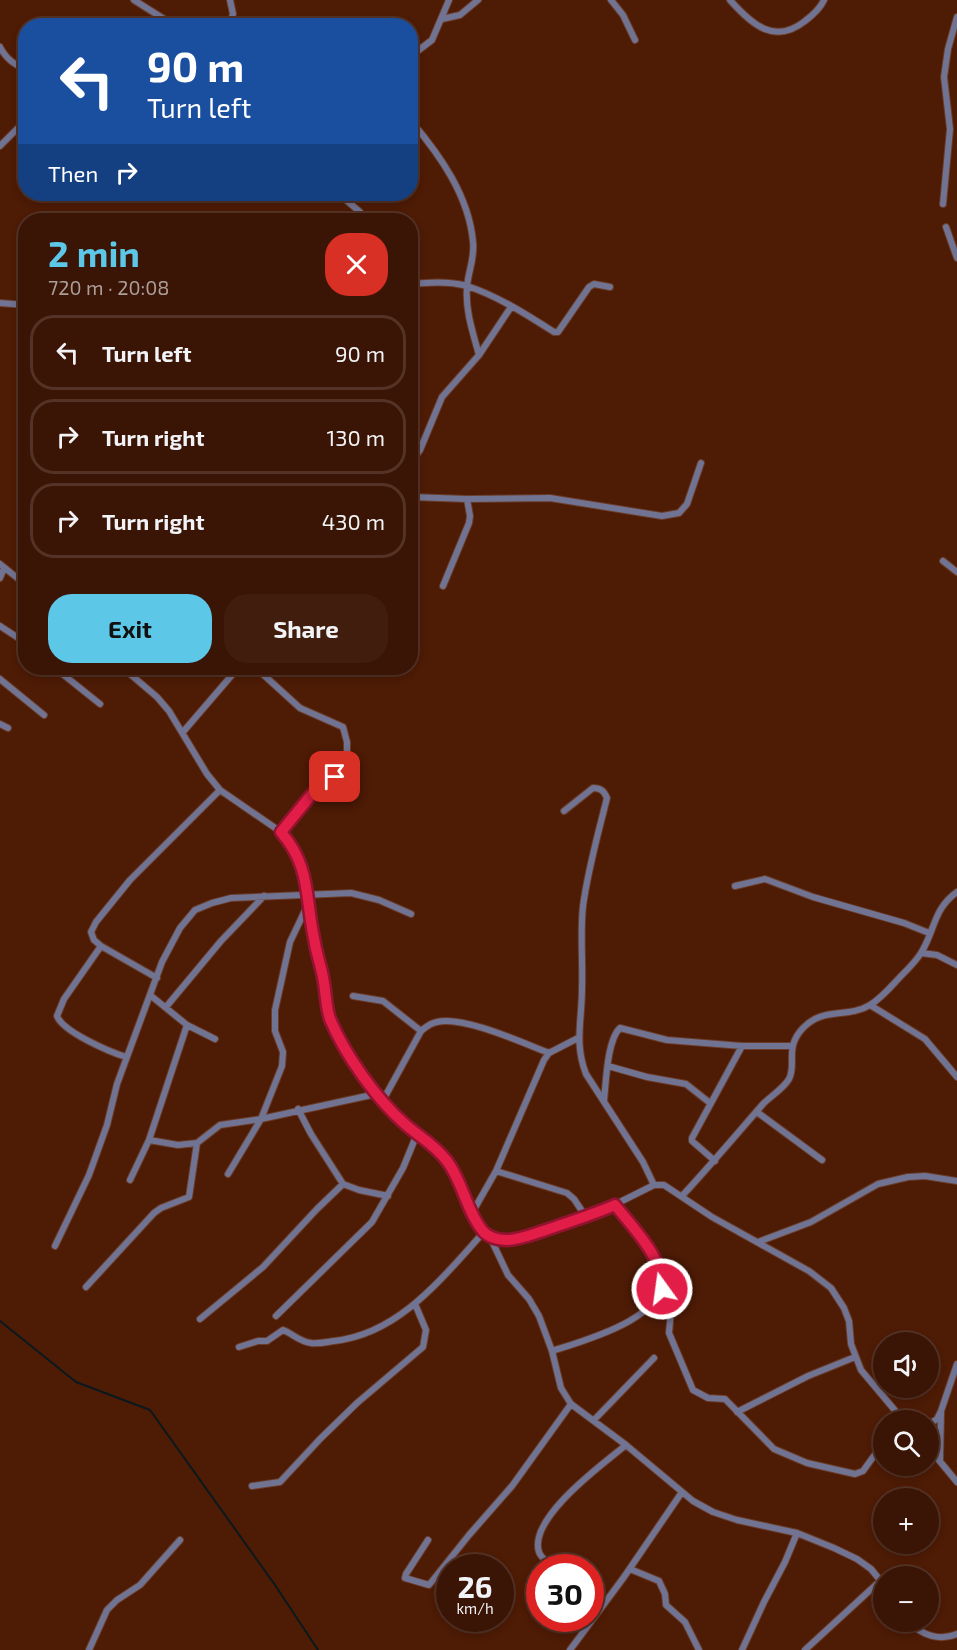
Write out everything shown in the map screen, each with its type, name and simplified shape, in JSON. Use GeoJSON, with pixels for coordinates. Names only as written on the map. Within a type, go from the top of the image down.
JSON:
{"type":"FeatureCollection","features":[{"type":"Feature","properties":{"kind":"street"},"geometry":{"type":"LineString","coordinates":[[134,0],[162,18]]}},
{"type":"Feature","properties":{"kind":"street"},"geometry":{"type":"LineString","coordinates":[[230,0],[232,18]]}},
{"type":"Feature","properties":{"kind":"street"},"geometry":{"type":"LineString","coordinates":[[418,51],[432,40],[449,0]]}},
{"type":"Feature","properties":{"kind":"street"},"geometry":{"type":"LineString","coordinates":[[442,19],[460,15],[478,0]]}},
{"type":"Feature","properties":{"kind":"street"},"geometry":{"type":"LineString","coordinates":[[610,0],[623,15],[635,40]]}},
{"type":"Feature","properties":{"kind":"street"},"geometry":{"type":"LineString","coordinates":[[730,0],[749,20],[771,31],[782,33],[790,31],[807,19],[818,10],[824,0]]}},
{"type":"Feature","properties":{"kind":"street"},"geometry":{"type":"LineString","coordinates":[[943,204],[950,129],[944,76],[948,49],[957,17]]}},
{"type":"Feature","properties":{"kind":"street"},"geometry":{"type":"LineString","coordinates":[[0,47],[4,55],[18,66]]}},
{"type":"Feature","properties":{"kind":"street"},"geometry":{"type":"LineString","coordinates":[[0,146],[18,128]]}},
{"type":"Feature","properties":{"kind":"street"},"geometry":{"type":"LineString","coordinates":[[418,129],[453,179],[464,203],[474,243],[467,286],[468,313],[479,355]]}},
{"type":"Feature","properties":{"kind":"street"},"geometry":{"type":"LineString","coordinates":[[347,201],[360,213]]}},
{"type":"Feature","properties":{"kind":"street"},"geometry":{"type":"LineString","coordinates":[[946,227],[957,258]]}},
{"type":"Feature","properties":{"kind":"street"},"geometry":{"type":"LineString","coordinates":[[418,284],[444,283],[467,286],[558,333],[589,287],[594,284],[610,286]]}},
{"type":"Feature","properties":{"kind":"street"},"geometry":{"type":"LineString","coordinates":[[0,303],[18,304]]}},
{"type":"Feature","properties":{"kind":"street"},"geometry":{"type":"LineString","coordinates":[[418,453],[441,397],[479,355],[511,307]]}},
{"type":"Feature","properties":{"kind":"street"},"geometry":{"type":"LineString","coordinates":[[418,496],[559,499],[662,516],[679,513],[687,504],[701,463]]}},
{"type":"Feature","properties":{"kind":"street"},"geometry":{"type":"LineString","coordinates":[[443,586],[469,523],[467,499]]}},
{"type":"Feature","properties":{"kind":"street"},"geometry":{"type":"LineString","coordinates":[[943,561],[957,572]]}},
{"type":"Feature","properties":{"kind":"street"},"geometry":{"type":"LineString","coordinates":[[0,578],[2,566],[18,579]]}},
{"type":"Feature","properties":{"kind":"street"},"geometry":{"type":"LineString","coordinates":[[0,626],[18,638]]}},
{"type":"Feature","properties":{"kind":"street"},"geometry":{"type":"LineString","coordinates":[[64,675],[100,704]]}},
{"type":"Feature","properties":{"kind":"street"},"geometry":{"type":"LineString","coordinates":[[132,675],[157,696],[183,732],[207,774],[220,790],[281,832],[297,854],[309,897],[313,937],[321,964],[327,1009],[331,1020],[382,1102],[447,1161],[461,1184],[472,1213],[483,1233],[505,1240],[520,1238],[585,1217],[654,1185],[664,1185],[712,1217],[809,1271],[831,1288],[840,1299],[849,1321],[855,1357],[861,1370],[894,1410]]}},
{"type":"Feature","properties":{"kind":"street"},"geometry":{"type":"LineString","coordinates":[[183,732],[232,675]]}},
{"type":"Feature","properties":{"kind":"street"},"geometry":{"type":"LineString","coordinates":[[264,675],[300,708],[343,727],[347,742],[347,764],[335,777],[303,802],[281,832]]}},
{"type":"Feature","properties":{"kind":"street"},"geometry":{"type":"LineString","coordinates":[[0,679],[44,715]]}},
{"type":"Feature","properties":{"kind":"street"},"geometry":{"type":"LineString","coordinates":[[0,724],[9,728]]}},
{"type":"Feature","properties":{"kind":"street"},"geometry":{"type":"LineString","coordinates":[[564,811],[593,788],[599,788],[604,792],[606,798],[583,907],[582,987],[578,1038],[580,1058],[586,1074],[643,1162],[654,1185]]}},
{"type":"Feature","properties":{"kind":"street"},"geometry":{"type":"LineString","coordinates":[[157,978],[101,946],[91,932],[96,922],[130,880],[220,790]]}},
{"type":"Feature","properties":{"kind":"street"},"geometry":{"type":"LineString","coordinates":[[735,886],[765,879],[813,897],[886,917],[929,933]]}},
{"type":"Feature","properties":{"kind":"street"},"geometry":{"type":"LineString","coordinates":[[682,1196],[756,1112],[788,1080],[791,1071],[792,1046],[801,1030],[812,1019],[824,1014],[854,1011],[870,1005],[893,985],[921,953],[937,912],[957,892]]}},
{"type":"Feature","properties":{"kind":"street"},"geometry":{"type":"LineString","coordinates":[[55,1246],[89,1175],[107,1125],[117,1084],[162,962],[180,928],[195,910],[231,898],[363,895],[411,914]]}},
{"type":"Feature","properties":{"kind":"street"},"geometry":{"type":"LineString","coordinates":[[166,1007],[221,941],[265,896]]}},
{"type":"Feature","properties":{"kind":"street"},"geometry":{"type":"LineString","coordinates":[[228,1174],[261,1119],[282,1066],[283,1052],[274,1022],[274,1010],[287,951],[309,897]]}},
{"type":"Feature","properties":{"kind":"street"},"geometry":{"type":"LineString","coordinates":[[101,946],[64,999],[57,1016],[59,1022],[68,1028],[126,1058]]}},
{"type":"Feature","properties":{"kind":"street"},"geometry":{"type":"LineString","coordinates":[[921,953],[937,955],[957,965]]}},
{"type":"Feature","properties":{"kind":"street"},"geometry":{"type":"LineString","coordinates":[[150,995],[187,1025],[215,1039]]}},
{"type":"Feature","properties":{"kind":"street"},"geometry":{"type":"LineString","coordinates":[[353,996],[383,1001],[421,1031]]}},
{"type":"Feature","properties":{"kind":"street"},"geometry":{"type":"LineString","coordinates":[[870,1005],[925,1039],[957,1077]]}},
{"type":"Feature","properties":{"kind":"street"},"geometry":{"type":"LineString","coordinates":[[382,1102],[421,1031],[437,1022],[447,1020],[466,1023],[549,1053]]}},
{"type":"Feature","properties":{"kind":"street"},"geometry":{"type":"LineString","coordinates":[[130,1180],[149,1140],[187,1025]]}},
{"type":"Feature","properties":{"kind":"street"},"geometry":{"type":"LineString","coordinates":[[604,1101],[615,1034],[617,1030],[623,1028],[667,1040],[742,1046],[792,1046]]}},
{"type":"Feature","properties":{"kind":"street"},"geometry":{"type":"LineString","coordinates":[[472,1213],[496,1171],[549,1053],[578,1038]]}},
{"type":"Feature","properties":{"kind":"street"},"geometry":{"type":"LineString","coordinates":[[715,1161],[692,1141],[692,1138],[742,1046]]}},
{"type":"Feature","properties":{"kind":"street"},"geometry":{"type":"LineString","coordinates":[[608,1066],[686,1084],[710,1103]]}},
{"type":"Feature","properties":{"kind":"street"},"geometry":{"type":"LineString","coordinates":[[149,1140],[178,1145],[197,1143],[220,1125],[261,1119],[298,1109],[376,1094]]}},
{"type":"Feature","properties":{"kind":"street"},"geometry":{"type":"LineString","coordinates":[[298,1109],[311,1134],[344,1184],[358,1190],[388,1196]]}},
{"type":"Feature","properties":{"kind":"street"},"geometry":{"type":"LineString","coordinates":[[756,1112],[822,1160]]}},
{"type":"Feature","properties":{"kind":"street"},"geometry":{"type":"LineString","coordinates":[[276,1316],[372,1222],[388,1196],[417,1134]]}},
{"type":"Feature","properties":{"kind":"street"},"geometry":{"type":"LineString","coordinates":[[86,1287],[154,1213],[189,1197],[197,1143]]}},
{"type":"Feature","properties":{"kind":"street"},"geometry":{"type":"LineString","coordinates":[[496,1171],[567,1193],[585,1217]]}},
{"type":"Feature","properties":{"kind":"street"},"geometry":{"type":"LineString","coordinates":[[758,1242],[811,1222],[878,1184],[908,1177],[926,1176],[957,1181]]}},
{"type":"Feature","properties":{"kind":"street"},"geometry":{"type":"LineString","coordinates":[[200,1319],[263,1267],[317,1209],[344,1184]]}},
{"type":"Feature","properties":{"kind":"street"},"geometry":{"type":"LineString","coordinates":[[552,1351],[624,1323],[652,1305],[659,1296],[662,1289],[660,1270],[637,1233],[615,1205]]}},
{"type":"Feature","properties":{"kind":"street"},"geometry":{"type":"LineString","coordinates":[[239,1347],[258,1341],[267,1341],[283,1330],[296,1339],[314,1344],[362,1336],[383,1326],[415,1304],[483,1233]]}},
{"type":"Feature","properties":{"kind":"street"},"geometry":{"type":"LineString","coordinates":[[490,1237],[508,1275],[534,1307],[552,1351],[561,1388],[571,1404],[626,1445],[693,1501],[713,1512],[737,1520],[811,1537],[857,1559],[873,1572]]}},
{"type":"Feature","properties":{"kind":"street"},"geometry":{"type":"LineString","coordinates":[[659,1296],[671,1310],[669,1333],[693,1390],[708,1398],[724,1399],[764,1441],[784,1454],[807,1463],[855,1474],[863,1471],[873,1457]]}},
{"type":"Feature","properties":{"kind":"street"},"geometry":{"type":"LineString","coordinates":[[252,1486],[280,1482],[350,1411],[423,1347],[426,1330],[415,1304]]}},
{"type":"Feature","properties":{"kind":"street"},"geometry":{"type":"LineString","coordinates":[[737,1412],[808,1376],[855,1357]]}},
{"type":"Feature","properties":{"kind":"street"},"geometry":{"type":"LineString","coordinates":[[594,1420],[654,1358]]}},
{"type":"Feature","properties":{"kind":"street"},"geometry":{"type":"LineString","coordinates":[[939,1415],[957,1364]]}},
{"type":"Feature","properties":{"kind":"street"},"geometry":{"type":"LineString","coordinates":[[428,1540],[405,1578],[429,1585],[512,1486],[571,1404]]}},
{"type":"Feature","properties":{"kind":"street"},"geometry":{"type":"LineString","coordinates":[[941,1411],[940,1460],[957,1482]]}},
{"type":"Feature","properties":{"kind":"street"},"geometry":{"type":"LineString","coordinates":[[539,1554],[538,1550],[545,1525],[570,1491],[626,1445]]}},
{"type":"Feature","properties":{"kind":"street"},"geometry":{"type":"LineString","coordinates":[[604,1602],[630,1569],[682,1492]]}},
{"type":"Feature","properties":{"kind":"street"},"geometry":{"type":"LineString","coordinates":[[742,1650],[797,1533]]}},
{"type":"Feature","properties":{"kind":"street"},"geometry":{"type":"LineString","coordinates":[[89,1650],[108,1610],[117,1600],[140,1585],[180,1540]]}},
{"type":"Feature","properties":{"kind":"street"},"geometry":{"type":"LineString","coordinates":[[630,1569],[660,1581],[666,1605],[685,1622],[699,1650]]}},
{"type":"Feature","properties":{"kind":"street"},"geometry":{"type":"LineString","coordinates":[[805,1650],[873,1591]]}},
{"type":"Feature","properties":{"kind":"street"},"geometry":{"type":"LineString","coordinates":[[570,1650],[583,1632]]}},
{"type":"Feature","properties":{"kind":"street"},"geometry":{"type":"LineString","coordinates":[[923,1632],[929,1636],[950,1637],[957,1634]]}},
{"type":"Feature","properties":{"kind":"waterway"},"geometry":{"type":"LineString","coordinates":[[0,1321],[76,1382],[150,1410],[275,1585],[318,1650]]}},
{"type":"Feature","properties":{"kind":"route"},"geometry":{"type":"LineString","coordinates":[[335,777],[303,802],[281,832],[292,845],[301,864],[308,894],[313,937],[321,964],[327,1009],[337,1033],[353,1060],[382,1102],[447,1161],[461,1184],[472,1213],[483,1233],[505,1240],[520,1238],[615,1205],[637,1233],[660,1270],[662,1289]]}}]}
